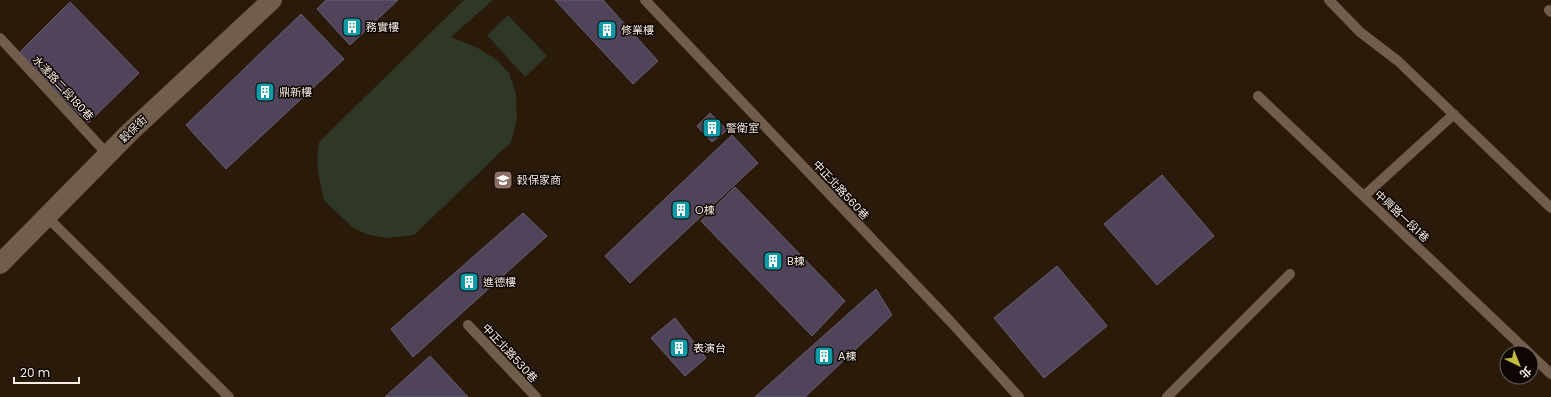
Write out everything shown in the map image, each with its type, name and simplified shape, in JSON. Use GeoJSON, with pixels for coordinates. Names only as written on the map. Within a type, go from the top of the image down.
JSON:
{"type":"FeatureCollection","features":[{"type":"Feature","properties":{"kind":"street","name":"穀保街"},"geometry":{"type":"LineString","coordinates":[[0,264],[131,131],[272,0]]}},
{"type":"Feature","properties":{"kind":"lane","name":"中正北路560巷"},"geometry":{"type":"LineString","coordinates":[[645,0],[939,310],[1019,397]]}},
{"type":"Feature","properties":{"kind":"lane"},"geometry":{"type":"LineString","coordinates":[[1329,0],[1360,32],[1398,61],[1551,208]]}},
{"type":"Feature","properties":{"kind":"lane","name":"水漾路二段180巷"},"geometry":{"type":"LineString","coordinates":[[0,38],[108,154]]}},
{"type":"Feature","properties":{"kind":"lane","name":"中興路一段1巷"},"geometry":{"type":"LineString","coordinates":[[1258,96],[1521,345]]}},
{"type":"Feature","properties":{"kind":"lane"},"geometry":{"type":"LineString","coordinates":[[1364,196],[1454,114]]}},
{"type":"Feature","properties":{"kind":"lane"},"geometry":{"type":"LineString","coordinates":[[47,217],[229,397]]}},
{"type":"Feature","properties":{"kind":"lane"},"geometry":{"type":"LineString","coordinates":[[1167,397],[1290,274]]}},
{"type":"Feature","properties":{"kind":"lane","name":"中正北路530巷"},"geometry":{"type":"LineString","coordinates":[[468,325],[536,397]]}},
{"type":"Feature","properties":{"kind":"lane","name":"中興路一段1巷"},"geometry":{"type":"LineString","coordinates":[[1539,363],[1551,374]]}},
{"type":"Feature","properties":{"kind":"green space"},"geometry":{"type":"Polygon","coordinates":[[[464,0],[493,0],[451,37],[478,48],[497,60],[509,73],[516,94],[517,119],[511,142],[414,235],[387,238],[366,234],[353,228],[324,200],[317,160],[319,142],[464,0]]]}},
{"type":"Feature","properties":{"kind":"green space"},"geometry":{"type":"Polygon","coordinates":[[[508,15],[547,56],[525,77],[487,35],[508,15]]]}},
{"type":"Feature","properties":{"kind":"building","name":"務實樓"},"geometry":{"type":"Polygon","coordinates":[[[326,0],[398,0],[350,45],[317,9],[326,0]]]}},
{"type":"Feature","properties":{"kind":"building","name":"修業樓"},"geometry":{"type":"Polygon","coordinates":[[[555,0],[603,0],[658,61],[633,84],[555,0]]]}},
{"type":"Feature","properties":{"kind":"building"},"geometry":{"type":"Polygon","coordinates":[[[70,2],[139,73],[88,123],[19,53],[70,2]]]}},
{"type":"Feature","properties":{"kind":"building","name":"鼎新樓"},"geometry":{"type":"Polygon","coordinates":[[[301,14],[344,59],[226,169],[186,125],[301,14]]]}},
{"type":"Feature","properties":{"kind":"building","name":"警衛室"},"geometry":{"type":"Polygon","coordinates":[[[710,113],[727,130],[712,142],[697,126],[710,113]]]}},
{"type":"Feature","properties":{"kind":"building","name":"O棟"},"geometry":{"type":"Polygon","coordinates":[[[732,135],[758,163],[630,283],[605,256],[732,135]]]}},
{"type":"Feature","properties":{"kind":"building"},"geometry":{"type":"Polygon","coordinates":[[[1162,175],[1214,236],[1157,285],[1104,224],[1162,175]]]}},
{"type":"Feature","properties":{"kind":"building","name":"B棟"},"geometry":{"type":"Polygon","coordinates":[[[735,187],[845,301],[812,336],[701,221],[735,187]]]}},
{"type":"Feature","properties":{"kind":"building","name":"進德樓"},"geometry":{"type":"Polygon","coordinates":[[[523,213],[547,236],[413,357],[391,329],[523,213]]]}},
{"type":"Feature","properties":{"kind":"building"},"geometry":{"type":"Polygon","coordinates":[[[1057,266],[1107,326],[1044,378],[994,318],[1057,266]]]}},
{"type":"Feature","properties":{"kind":"building","name":"A棟"},"geometry":{"type":"Polygon","coordinates":[[[876,289],[892,315],[805,397],[755,397],[876,289]]]}},
{"type":"Feature","properties":{"kind":"building","name":"表演台"},"geometry":{"type":"Polygon","coordinates":[[[675,318],[706,358],[685,376],[651,338],[675,318]]]}},
{"type":"Feature","properties":{"kind":"building"},"geometry":{"type":"Polygon","coordinates":[[[430,356],[468,397],[385,397],[430,356]]]}},
{"type":"Feature","properties":{"kind":"place","name":"務實樓"},"geometry":{"type":"Point","coordinates":[352,27]}},
{"type":"Feature","properties":{"kind":"place","name":"修業樓"},"geometry":{"type":"Point","coordinates":[607,30]}},
{"type":"Feature","properties":{"kind":"place","name":"鼎新樓"},"geometry":{"type":"Point","coordinates":[265,92]}},
{"type":"Feature","properties":{"kind":"place","name":"警衛室"},"geometry":{"type":"Point","coordinates":[712,128]}},
{"type":"Feature","properties":{"kind":"place","name":"穀保家商"},"geometry":{"type":"Point","coordinates":[503,180]}},
{"type":"Feature","properties":{"kind":"place","name":"O棟"},"geometry":{"type":"Point","coordinates":[681,210]}},
{"type":"Feature","properties":{"kind":"place","name":"B棟"},"geometry":{"type":"Point","coordinates":[773,261]}},
{"type":"Feature","properties":{"kind":"place","name":"進德樓"},"geometry":{"type":"Point","coordinates":[469,282]}},
{"type":"Feature","properties":{"kind":"place","name":"表演台"},"geometry":{"type":"Point","coordinates":[679,348]}},
{"type":"Feature","properties":{"kind":"place","name":"A棟"},"geometry":{"type":"Point","coordinates":[824,356]}}]}
